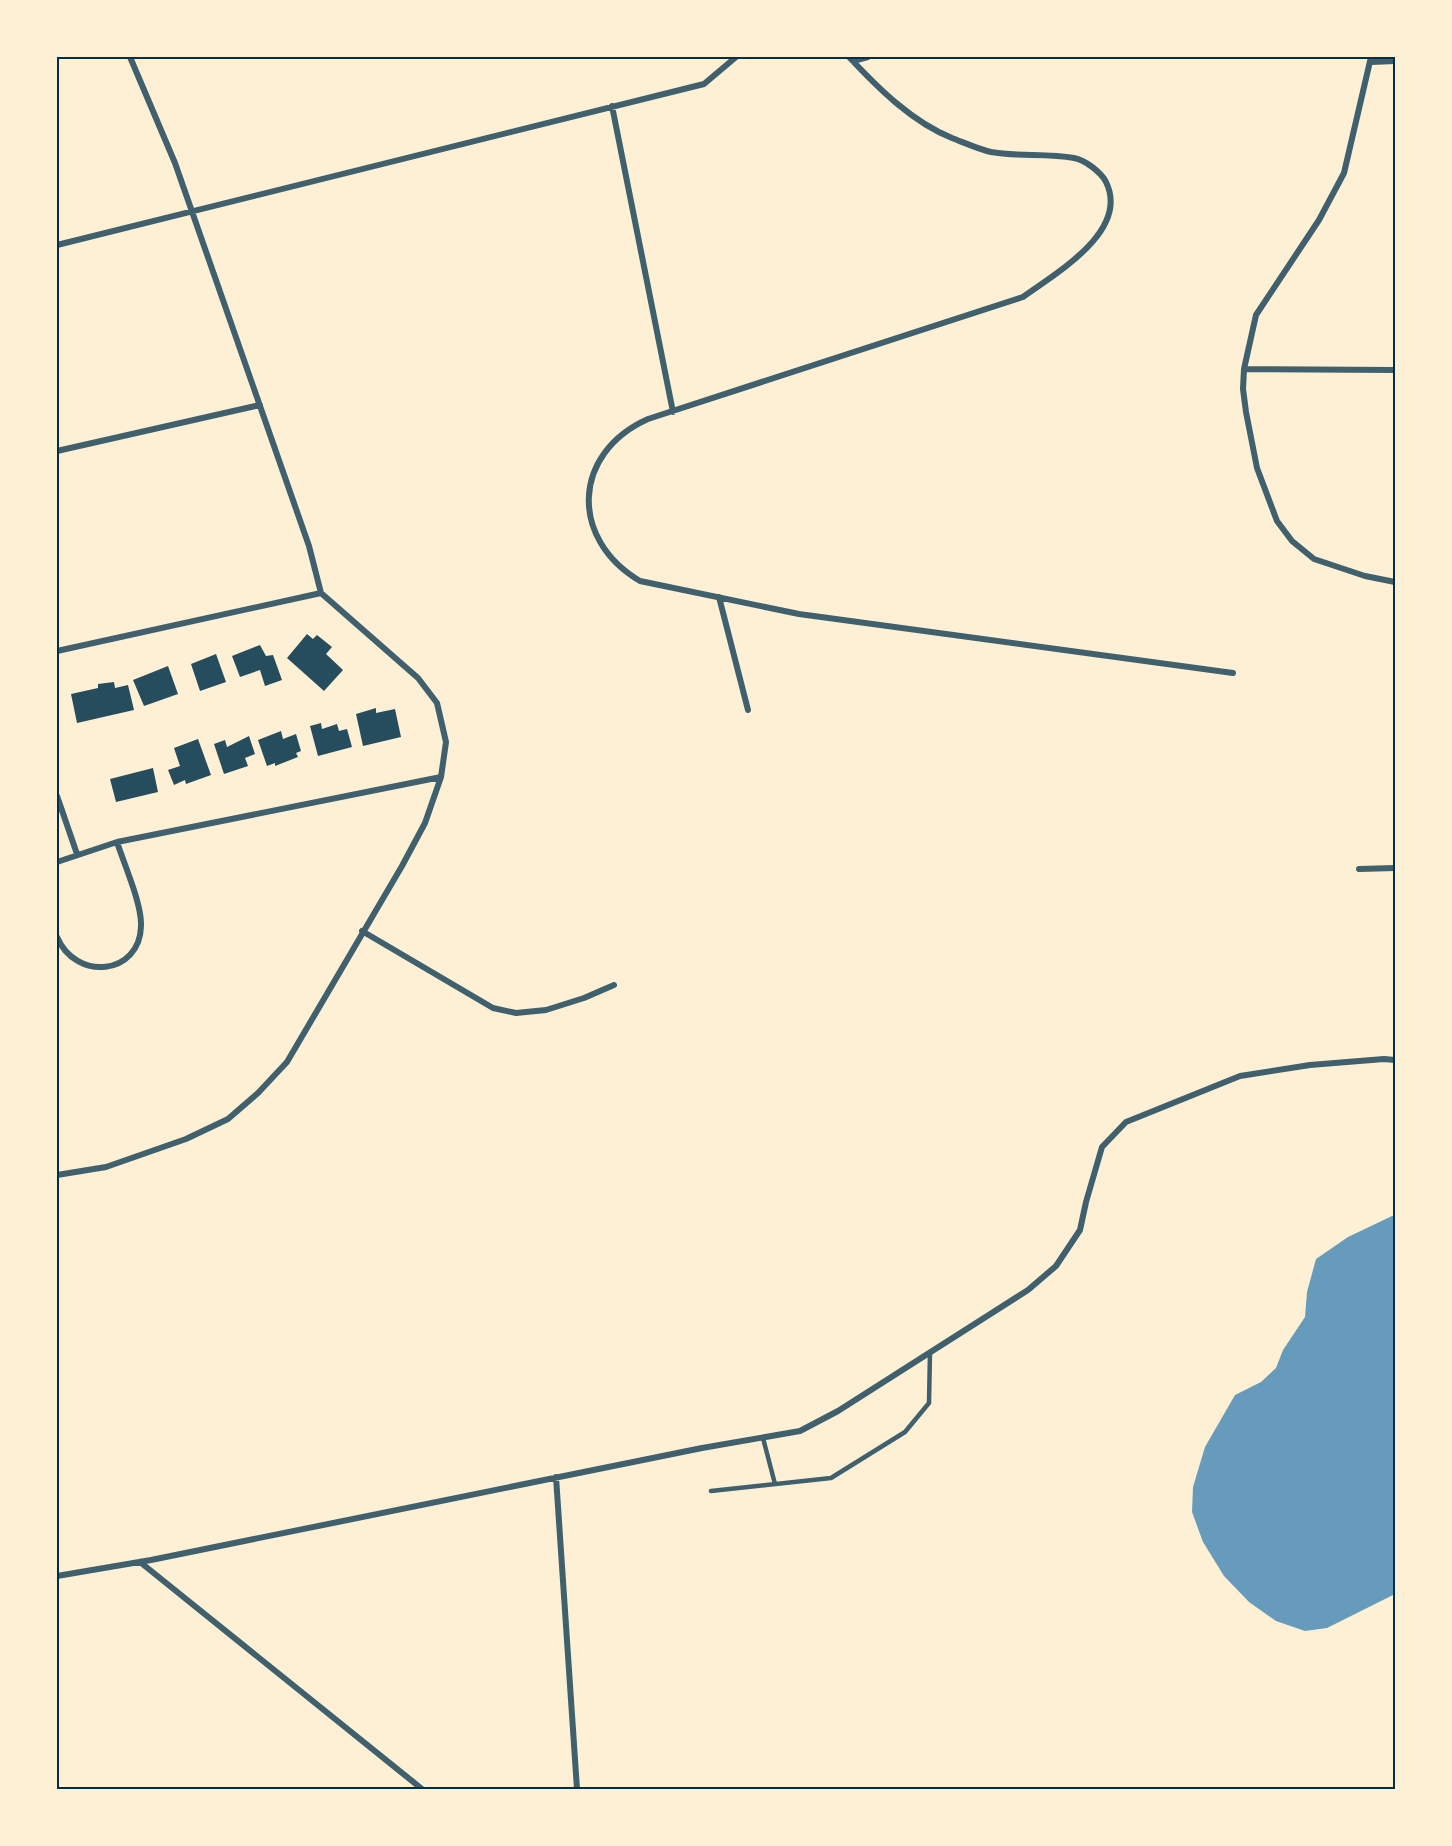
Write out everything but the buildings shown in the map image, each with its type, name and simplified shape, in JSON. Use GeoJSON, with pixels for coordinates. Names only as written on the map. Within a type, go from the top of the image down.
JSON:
{"type":"FeatureCollection","features":[{"type":"Feature","properties":{"kind":"street"},"geometry":{"type":"LineString","coordinates":[[57,1175],[106,1167],[186,1139],[228,1119],[258,1093],[287,1062],[425,823],[441,777],[446,742],[437,703],[418,678],[321,593],[309,546],[175,163],[130,57]]}},
{"type":"Feature","properties":{"kind":"street"},"geometry":{"type":"LineString","coordinates":[[57,245],[704,84],[736,57]]}},
{"type":"Feature","properties":{"kind":"street"},"geometry":{"type":"LineString","coordinates":[[851,59],[868,57]]}},
{"type":"Feature","properties":{"kind":"street"},"geometry":{"type":"LineString","coordinates":[[851,59],[911,115],[932,129],[991,152],[1076,158],[1102,174],[1111,193],[1109,212],[1101,234],[1075,259],[1023,297],[633,425],[619,436],[601,457],[593,474],[589,510],[600,544],[624,572],[640,581],[799,614],[1233,673]]}},
{"type":"Feature","properties":{"kind":"street"},"geometry":{"type":"LineString","coordinates":[[1395,61],[1371,60],[1344,173],[1319,220],[1256,315],[1244,369],[1246,412],[1257,468],[1277,521],[1292,542],[1314,559],[1365,576],[1395,582]]}},
{"type":"Feature","properties":{"kind":"street"},"geometry":{"type":"LineString","coordinates":[[612,106],[673,412]]}},
{"type":"Feature","properties":{"kind":"street"},"geometry":{"type":"LineString","coordinates":[[1244,369],[1395,370]]}},
{"type":"Feature","properties":{"kind":"street"},"geometry":{"type":"LineString","coordinates":[[57,451],[260,405]]}},
{"type":"Feature","properties":{"kind":"street"},"geometry":{"type":"LineString","coordinates":[[57,651],[321,593]]}},
{"type":"Feature","properties":{"kind":"street"},"geometry":{"type":"LineString","coordinates":[[719,597],[748,710]]}},
{"type":"Feature","properties":{"kind":"street"},"geometry":{"type":"LineString","coordinates":[[57,862],[117,842],[441,777]]}},
{"type":"Feature","properties":{"kind":"street"},"geometry":{"type":"LineString","coordinates":[[57,796],[77,854]]}},
{"type":"Feature","properties":{"kind":"street"},"geometry":{"type":"LineString","coordinates":[[57,937],[70,957],[81,964],[94,967],[108,966],[121,961],[135,947],[141,928],[141,915],[117,842]]}},
{"type":"Feature","properties":{"kind":"street"},"geometry":{"type":"LineString","coordinates":[[1359,869],[1395,868]]}},
{"type":"Feature","properties":{"kind":"street"},"geometry":{"type":"LineString","coordinates":[[362,931],[493,1008],[516,1013],[546,1010],[584,998],[614,985]]}},
{"type":"Feature","properties":{"kind":"street"},"geometry":{"type":"LineString","coordinates":[[57,1576],[140,1562],[702,1448],[800,1431],[838,1411],[1028,1290],[1056,1266],[1080,1230],[1102,1147],[1126,1122],[1240,1076],[1310,1065],[1395,1060]]}},
{"type":"Feature","properties":{"kind":"street"},"geometry":{"type":"LineString","coordinates":[[556,1478],[577,1789]]}},
{"type":"Feature","properties":{"kind":"street"},"geometry":{"type":"LineString","coordinates":[[140,1562],[422,1789]]}},
{"type":"Feature","properties":{"kind":"lane"},"geometry":{"type":"LineString","coordinates":[[711,1491],[831,1478],[905,1432],[929,1403],[930,1352]]}},
{"type":"Feature","properties":{"kind":"lane"},"geometry":{"type":"LineString","coordinates":[[763,1438],[775,1484]]}},
{"type":"Feature","properties":{"kind":"water"},"geometry":{"type":"Polygon","coordinates":[[[1395,1216],[1395,1594],[1327,1628],[1305,1631],[1276,1621],[1249,1602],[1224,1576],[1203,1542],[1192,1512],[1193,1487],[1205,1447],[1235,1395],[1261,1382],[1276,1368],[1283,1350],[1305,1317],[1307,1292],[1316,1259],[1348,1237],[1395,1216]]]}}]}
